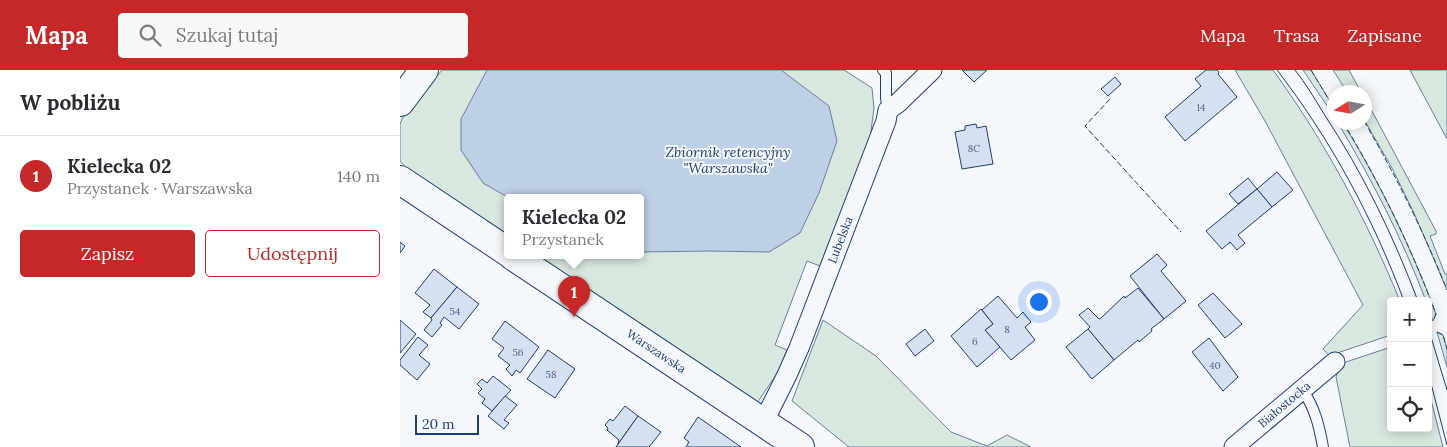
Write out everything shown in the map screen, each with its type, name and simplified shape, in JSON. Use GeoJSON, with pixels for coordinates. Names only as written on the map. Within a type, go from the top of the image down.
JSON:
{"type":"FeatureCollection","features":[{"type":"Feature","properties":{"kind":"street"},"geometry":{"type":"LineString","coordinates":[[400,102],[424,70]]}},
{"type":"Feature","properties":{"kind":"street"},"geometry":{"type":"LineString","coordinates":[[888,110],[898,103],[932,70]]}},
{"type":"Feature","properties":{"kind":"street","name":"Lubelska"},"geometry":{"type":"LineString","coordinates":[[763,423],[799,348],[886,121],[888,110]]}},
{"type":"Feature","properties":{"kind":"street"},"geometry":{"type":"LineString","coordinates":[[400,180],[504,249]]}},
{"type":"Feature","properties":{"kind":"street","name":"Warszawska"},"geometry":{"type":"LineString","coordinates":[[517,259],[800,447]]}},
{"type":"Feature","properties":{"kind":"street","name":"Białostocka"},"geometry":{"type":"LineString","coordinates":[[1234,447],[1335,362]]}},
{"type":"Feature","properties":{"kind":"lane"},"geometry":{"type":"LineString","coordinates":[[883,70],[886,73],[888,110]]}},
{"type":"Feature","properties":{"kind":"lane"},"geometry":{"type":"LineString","coordinates":[[1302,389],[1311,402],[1323,447]]}},
{"type":"Feature","properties":{"kind":"shaded area"},"geometry":{"type":"Polygon","coordinates":[[[442,70],[844,70],[872,88],[874,108],[870,139],[820,266],[807,261],[775,345],[787,350],[778,372],[757,403],[541,259],[644,259],[644,194],[504,194],[504,234],[410,172],[400,161],[400,124],[403,117],[442,70]]]}},
{"type":"Feature","properties":{"kind":"shaded area"},"geometry":{"type":"Polygon","coordinates":[[[1235,70],[1273,70],[1310,125],[1343,181],[1359,210],[1398,297],[1387,297],[1387,336],[1340,352],[1332,359],[1323,349],[1363,305],[1265,121],[1235,70]]]}},
{"type":"Feature","properties":{"kind":"shaded area"},"geometry":{"type":"Polygon","coordinates":[[[1303,70],[1311,70],[1327,96],[1327,106],[1303,70]]]}},
{"type":"Feature","properties":{"kind":"shaded area"},"geometry":{"type":"Polygon","coordinates":[[[1333,70],[1349,70],[1357,85],[1343,85],[1333,70]]]}},
{"type":"Feature","properties":{"kind":"shaded area"},"geometry":{"type":"Polygon","coordinates":[[[1410,70],[1447,70],[1447,139],[1410,70]]]}},
{"type":"Feature","properties":{"kind":"shaded area"},"geometry":{"type":"Polygon","coordinates":[[[1372,111],[1436,231],[1436,234],[1430,236],[1445,274],[1447,274],[1447,290],[1414,213],[1392,168],[1370,130],[1372,130],[1372,111]]]}},
{"type":"Feature","properties":{"kind":"shaded area"},"geometry":{"type":"Polygon","coordinates":[[[1342,130],[1347,130],[1370,169],[1394,216],[1429,297],[1424,297],[1397,232],[1342,130]]]}},
{"type":"Feature","properties":{"kind":"shaded area"},"geometry":{"type":"Polygon","coordinates":[[[1432,304],[1436,314],[1433,321],[1432,318],[1432,304]]]}},
{"type":"Feature","properties":{"kind":"shaded area"},"geometry":{"type":"Polygon","coordinates":[[[823,320],[876,356],[951,432],[987,446],[1007,435],[1031,447],[849,447],[792,401],[823,320]]]}},
{"type":"Feature","properties":{"kind":"shaded area"},"geometry":{"type":"Polygon","coordinates":[[[1437,332],[1443,335],[1447,349],[1447,367],[1437,332]]]}},
{"type":"Feature","properties":{"kind":"shaded area"},"geometry":{"type":"Polygon","coordinates":[[[1387,348],[1387,432],[1432,432],[1432,404],[1443,447],[1350,447],[1336,377],[1340,367],[1346,362],[1387,348]]]}},
{"type":"Feature","properties":{"kind":"water","name":"Zbiornik retencyjny \"Warszawska\""},"geometry":{"type":"Polygon","coordinates":[[[487,70],[781,70],[829,106],[837,141],[819,193],[800,233],[769,252],[644,252],[644,194],[504,195],[483,183],[461,150],[461,119],[487,70]]]}},
{"type":"Feature","properties":{"kind":"building"},"geometry":{"type":"Polygon","coordinates":[[[962,70],[987,70],[974,82],[962,70]]]}},
{"type":"Feature","properties":{"kind":"building"},"geometry":{"type":"Polygon","coordinates":[[[1206,70],[1217,70],[1218,74],[1237,97],[1185,141],[1165,117],[1201,86],[1195,79],[1206,70]]]}},
{"type":"Feature","properties":{"kind":"building"},"geometry":{"type":"Polygon","coordinates":[[[1115,77],[1121,84],[1108,96],[1101,89],[1115,77]]]}},
{"type":"Feature","properties":{"kind":"building"},"geometry":{"type":"Polygon","coordinates":[[[976,124],[977,128],[986,126],[993,164],[962,169],[955,132],[965,130],[965,126],[976,124]]]}},
{"type":"Feature","properties":{"kind":"building"},"geometry":{"type":"Polygon","coordinates":[[[1277,172],[1293,190],[1272,207],[1257,189],[1277,172]]]}},
{"type":"Feature","properties":{"kind":"building"},"geometry":{"type":"Polygon","coordinates":[[[1248,178],[1257,189],[1238,204],[1229,194],[1248,178]]]}},
{"type":"Feature","properties":{"kind":"building"},"geometry":{"type":"Polygon","coordinates":[[[1257,189],[1272,207],[1238,235],[1245,243],[1237,250],[1230,242],[1222,249],[1206,231],[1257,189]]]}},
{"type":"Feature","properties":{"kind":"building"},"geometry":{"type":"Polygon","coordinates":[[[400,242],[405,246],[400,253],[400,242]]]}},
{"type":"Feature","properties":{"kind":"building"},"geometry":{"type":"Polygon","coordinates":[[[1157,254],[1167,265],[1161,271],[1186,301],[1164,319],[1130,276],[1157,254]]]}},
{"type":"Feature","properties":{"kind":"building"},"geometry":{"type":"Polygon","coordinates":[[[434,269],[457,287],[431,318],[423,312],[430,305],[415,293],[434,269]]]}},
{"type":"Feature","properties":{"kind":"building"},"geometry":{"type":"Polygon","coordinates":[[[457,287],[479,304],[459,329],[444,317],[440,323],[442,325],[432,337],[424,330],[432,320],[431,318],[457,287]]]}},
{"type":"Feature","properties":{"kind":"building"},"geometry":{"type":"Polygon","coordinates":[[[1138,288],[1164,319],[1139,342],[1138,340],[1114,360],[1079,315],[1088,308],[1099,319],[1124,296],[1125,298],[1138,288]]]}},
{"type":"Feature","properties":{"kind":"building"},"geometry":{"type":"Polygon","coordinates":[[[1213,293],[1242,324],[1225,338],[1198,305],[1213,293]]]}},
{"type":"Feature","properties":{"kind":"building"},"geometry":{"type":"Polygon","coordinates":[[[998,296],[1017,318],[1023,312],[1031,322],[1025,327],[1035,340],[1011,360],[985,330],[993,324],[982,310],[998,296]]]}},
{"type":"Feature","properties":{"kind":"building"},"geometry":{"type":"Polygon","coordinates":[[[981,309],[993,324],[985,330],[1000,347],[977,367],[951,336],[981,309]]]}},
{"type":"Feature","properties":{"kind":"building"},"geometry":{"type":"Polygon","coordinates":[[[400,320],[416,334],[400,353],[400,320]]]}},
{"type":"Feature","properties":{"kind":"building"},"geometry":{"type":"Polygon","coordinates":[[[505,321],[539,347],[520,373],[516,370],[512,376],[506,369],[510,365],[498,356],[504,348],[492,339],[505,321]]]}},
{"type":"Feature","properties":{"kind":"building"},"geometry":{"type":"Polygon","coordinates":[[[925,329],[934,341],[915,356],[906,344],[925,329]]]}},
{"type":"Feature","properties":{"kind":"building"},"geometry":{"type":"Polygon","coordinates":[[[1088,329],[1114,360],[1092,379],[1066,347],[1088,329]]]}},
{"type":"Feature","properties":{"kind":"building"},"geometry":{"type":"Polygon","coordinates":[[[418,337],[428,345],[419,355],[430,364],[417,380],[400,365],[400,360],[418,337]]]}},
{"type":"Feature","properties":{"kind":"building"},"geometry":{"type":"Polygon","coordinates":[[[1209,338],[1238,377],[1223,391],[1192,352],[1209,338]]]}},
{"type":"Feature","properties":{"kind":"building"},"geometry":{"type":"Polygon","coordinates":[[[548,350],[575,369],[555,398],[527,379],[548,350]]]}},
{"type":"Feature","properties":{"kind":"building"},"geometry":{"type":"Polygon","coordinates":[[[493,376],[511,390],[492,411],[482,403],[485,399],[478,393],[482,389],[477,384],[482,379],[487,383],[493,376]]]}},
{"type":"Feature","properties":{"kind":"building"},"geometry":{"type":"Polygon","coordinates":[[[505,396],[517,405],[504,420],[509,423],[504,429],[488,416],[505,396]]]}},
{"type":"Feature","properties":{"kind":"building"},"geometry":{"type":"Polygon","coordinates":[[[625,406],[638,416],[618,444],[619,440],[607,430],[608,428],[605,425],[610,419],[613,421],[625,406]]]}},
{"type":"Feature","properties":{"kind":"building"},"geometry":{"type":"Polygon","coordinates":[[[638,416],[661,432],[649,447],[616,447],[638,416]]]}},
{"type":"Feature","properties":{"kind":"building"},"geometry":{"type":"Polygon","coordinates":[[[698,417],[741,447],[686,447],[689,442],[684,438],[698,417]]]}},
{"type":"Feature","properties":{"kind":"tram line"},"geometry":{"type":"LineString","coordinates":[[1277,70],[1333,152],[1379,240],[1402,297]]}},
{"type":"Feature","properties":{"kind":"tram line"},"geometry":{"type":"LineString","coordinates":[[1295,70],[1352,159],[1388,228],[1416,297]]}},
{"type":"Feature","properties":{"kind":"tram line"},"geometry":{"type":"LineString","coordinates":[[1432,340],[1447,390]]}},
{"type":"Feature","properties":{"kind":"tram line"},"geometry":{"type":"LineString","coordinates":[[1432,387],[1447,445]]}},
{"type":"Feature","properties":{"kind":"fence"},"geometry":{"type":"LineString","coordinates":[[1311,70],[1327,96]]}},
{"type":"Feature","properties":{"kind":"fence"},"geometry":{"type":"LineString","coordinates":[[1110,99],[1085,126],[1181,232]]}},
{"type":"Feature","properties":{"kind":"fence"},"geometry":{"type":"LineString","coordinates":[[1348,130],[1370,168],[1416,264],[1436,314],[1433,321]]}},
{"type":"Feature","properties":{"kind":"fence"},"geometry":{"type":"LineString","coordinates":[[1369,130],[1409,204],[1447,290]]}},
{"type":"Feature","properties":{"kind":"fence"},"geometry":{"type":"LineString","coordinates":[[1437,332],[1443,335],[1447,349]]}},
{"type":"Feature","properties":{"kind":"place","name":"Kielecka 02"},"geometry":{"type":"Point","coordinates":[574,317]}}]}
